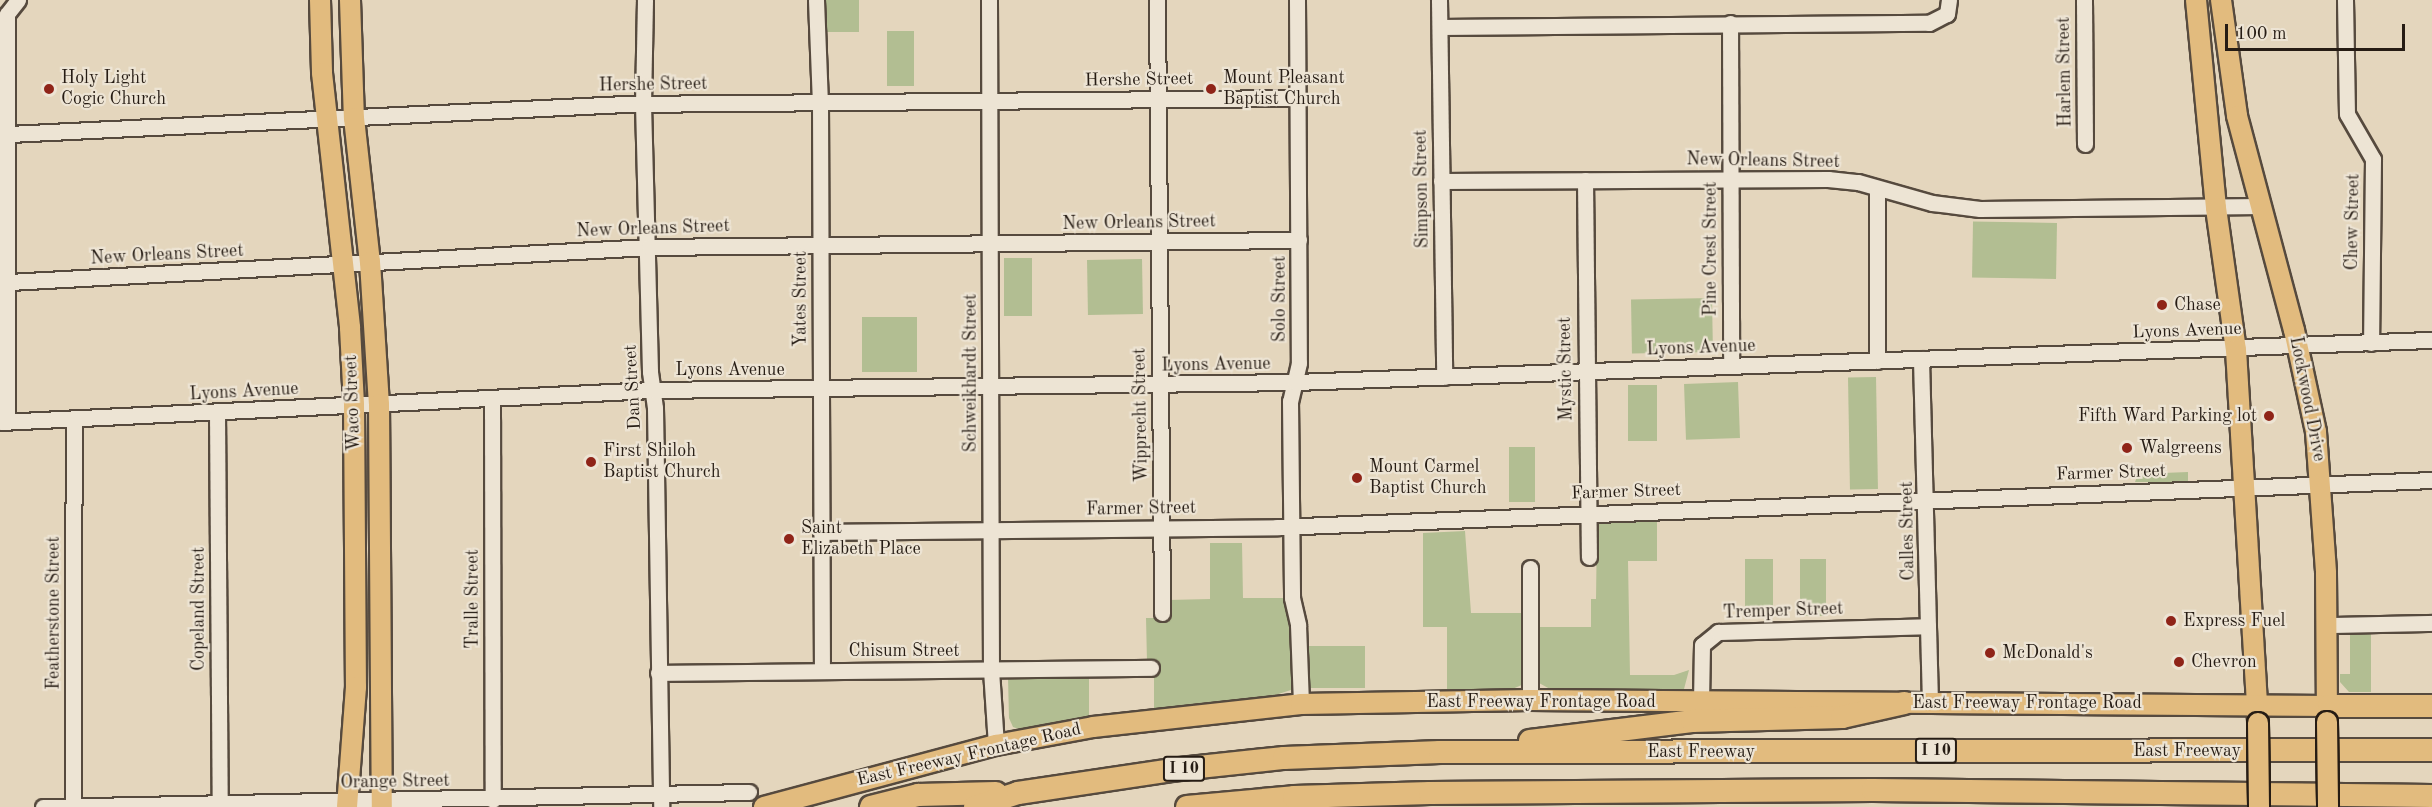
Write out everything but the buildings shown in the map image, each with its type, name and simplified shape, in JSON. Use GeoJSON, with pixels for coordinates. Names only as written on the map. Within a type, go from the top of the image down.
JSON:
{"type":"FeatureCollection","features":[{"type":"Feature","properties":{"kind":"highway"},"geometry":{"type":"LineString","coordinates":[[1440,752],[1692,722],[1842,717],[1904,703]]}},
{"type":"Feature","properties":{"kind":"highway"},"geometry":{"type":"LineString","coordinates":[[2328,714],[2432,706]]}},
{"type":"Feature","properties":{"kind":"highway","name":"East Freeway"},"geometry":{"type":"LineString","coordinates":[[975,807],[1018,793],[1284,758],[1440,752],[2432,750]]}},
{"type":"Feature","properties":{"kind":"highway","name":"I 10"},"geometry":{"type":"LineString","coordinates":[[1187,807],[1294,797],[1430,793],[1885,790],[2432,796]]}},
{"type":"Feature","properties":{"kind":"highway"},"geometry":{"type":"LineString","coordinates":[[871,807],[918,795],[1018,793]]}},
{"type":"Feature","properties":{"kind":"highway"},"geometry":{"type":"LineString","coordinates":[[1430,793],[1500,807]]}},
{"type":"Feature","properties":{"kind":"main road","name":"Waco Street"},"geometry":{"type":"LineString","coordinates":[[320,0],[326,119],[344,264],[354,405],[356,687],[347,805]]}},
{"type":"Feature","properties":{"kind":"main road","name":"Waco Street"},"geometry":{"type":"LineString","coordinates":[[350,0],[354,118],[370,262],[379,404],[382,804]]}},
{"type":"Feature","properties":{"kind":"main road"},"geometry":{"type":"LineString","coordinates":[[2196,0],[2216,208],[2236,350],[2247,486],[2258,714],[2259,807]]}},
{"type":"Feature","properties":{"kind":"main road","name":"Lockwood Drive"},"geometry":{"type":"LineString","coordinates":[[2222,0],[2230,84],[2298,346],[2315,427],[2322,483],[2328,625],[2328,807]]}},
{"type":"Feature","properties":{"kind":"main road"},"geometry":{"type":"LineString","coordinates":[[355,601],[380,601]]}},
{"type":"Feature","properties":{"kind":"main road","name":"East Freeway Frontage Road"},"geometry":{"type":"LineString","coordinates":[[765,807],[996,745],[1093,728],[1301,704],[1530,700],[1930,703],[2258,714],[2328,714]]}},
{"type":"Feature","properties":{"kind":"street"},"geometry":{"type":"LineString","coordinates":[[4,422],[9,282],[7,14],[18,0]]}},
{"type":"Feature","properties":{"kind":"street","name":"Dan Street"},"geometry":{"type":"LineString","coordinates":[[645,0],[643,104],[649,247],[660,801]]}},
{"type":"Feature","properties":{"kind":"street","name":"Yates Street"},"geometry":{"type":"LineString","coordinates":[[816,0],[820,103],[822,671]]}},
{"type":"Feature","properties":{"kind":"street","name":"Schweikhardt Street"},"geometry":{"type":"LineString","coordinates":[[989,0],[991,670],[996,745]]}},
{"type":"Feature","properties":{"kind":"street","name":"Wipprecht Street"},"geometry":{"type":"LineString","coordinates":[[1157,0],[1162,242],[1159,386],[1163,402],[1162,613]]}},
{"type":"Feature","properties":{"kind":"street","name":"Solo Street"},"geometry":{"type":"LineString","coordinates":[[1297,0],[1299,363],[1290,401],[1292,598],[1298,625],[1301,704]]}},
{"type":"Feature","properties":{"kind":"street","name":"Simpson Street"},"geometry":{"type":"LineString","coordinates":[[1439,0],[1444,377]]}},
{"type":"Feature","properties":{"kind":"street","name":"Harlem Street"},"geometry":{"type":"LineString","coordinates":[[2084,0],[2085,144]]}},
{"type":"Feature","properties":{"kind":"street","name":"Chew Street"},"geometry":{"type":"LineString","coordinates":[[2344,0],[2347,114],[2373,159],[2371,343]]}},
{"type":"Feature","properties":{"kind":"street"},"geometry":{"type":"LineString","coordinates":[[1440,27],[1929,22],[1942,19],[1949,4]]}},
{"type":"Feature","properties":{"kind":"street","name":"Pine Crest Street"},"geometry":{"type":"LineString","coordinates":[[1731,23],[1731,366]]}},
{"type":"Feature","properties":{"kind":"street","name":"Hershe Street"},"geometry":{"type":"LineString","coordinates":[[9,135],[643,104],[1299,98]]}},
{"type":"Feature","properties":{"kind":"street","name":"New Orleans Street"},"geometry":{"type":"LineString","coordinates":[[1441,181],[1828,179],[1877,188],[1932,203],[1980,209],[2262,206]]}},
{"type":"Feature","properties":{"kind":"street","name":"Mystic Street"},"geometry":{"type":"LineString","coordinates":[[1585,180],[1589,557]]}},
{"type":"Feature","properties":{"kind":"street"},"geometry":{"type":"LineString","coordinates":[[1877,188],[1877,361]]}},
{"type":"Feature","properties":{"kind":"street","name":"New Orleans Street"},"geometry":{"type":"LineString","coordinates":[[9,282],[649,247],[1299,240]]}},
{"type":"Feature","properties":{"kind":"street","name":"Lyons Avenue"},"geometry":{"type":"LineString","coordinates":[[4,422],[652,390],[1159,386],[2236,350],[2432,340]]}},
{"type":"Feature","properties":{"kind":"street","name":"Calles Street"},"geometry":{"type":"LineString","coordinates":[[1922,359],[1930,703]]}},
{"type":"Feature","properties":{"kind":"street","name":"Tralle Street"},"geometry":{"type":"LineString","coordinates":[[492,399],[493,800]]}},
{"type":"Feature","properties":{"kind":"street","name":"Copeland Street"},"geometry":{"type":"LineString","coordinates":[[217,412],[220,805]]}},
{"type":"Feature","properties":{"kind":"street","name":"Featherstone Street"},"geometry":{"type":"LineString","coordinates":[[73,806],[74,420]]}},
{"type":"Feature","properties":{"kind":"street","name":"Farmer Street"},"geometry":{"type":"LineString","coordinates":[[821,532],[1292,525],[2432,480]]}},
{"type":"Feature","properties":{"kind":"street"},"geometry":{"type":"LineString","coordinates":[[1530,568],[1530,700]]}},
{"type":"Feature","properties":{"kind":"street"},"geometry":{"type":"LineString","coordinates":[[2328,625],[2432,623]]}},
{"type":"Feature","properties":{"kind":"street","name":"Tremper Street"},"geometry":{"type":"LineString","coordinates":[[1701,702],[1702,645],[1718,632],[1928,626]]}},
{"type":"Feature","properties":{"kind":"street","name":"Chisum Street"},"geometry":{"type":"LineString","coordinates":[[658,673],[1151,669]]}},
{"type":"Feature","properties":{"kind":"street","name":"Orange Street"},"geometry":{"type":"LineString","coordinates":[[43,807],[347,805],[493,800],[660,801],[749,792]]}},
{"type":"Feature","properties":{"kind":"green space"},"geometry":{"type":"Polygon","coordinates":[[[820,0],[859,0],[859,32],[820,32],[820,0]]]}},
{"type":"Feature","properties":{"kind":"green space"},"geometry":{"type":"Polygon","coordinates":[[[887,31],[914,31],[914,86],[887,86],[887,31]]]}},
{"type":"Feature","properties":{"kind":"green space"},"geometry":{"type":"Polygon","coordinates":[[[1973,222],[2057,223],[2056,279],[1972,278],[1973,222]]]}},
{"type":"Feature","properties":{"kind":"green space"},"geometry":{"type":"Polygon","coordinates":[[[1004,258],[1032,258],[1032,316],[1004,316],[1004,258]]]}},
{"type":"Feature","properties":{"kind":"green space"},"geometry":{"type":"Polygon","coordinates":[[[1142,259],[1143,314],[1088,315],[1087,260],[1142,259]]]}},
{"type":"Feature","properties":{"kind":"green space"},"geometry":{"type":"Polygon","coordinates":[[[1712,298],[1713,352],[1632,353],[1631,299],[1712,298]]]}},
{"type":"Feature","properties":{"kind":"green space"},"geometry":{"type":"Polygon","coordinates":[[[862,317],[917,317],[917,372],[862,372],[862,317]]]}},
{"type":"Feature","properties":{"kind":"green space"},"geometry":{"type":"Polygon","coordinates":[[[1848,377],[1876,377],[1878,489],[1850,489],[1848,377]]]}},
{"type":"Feature","properties":{"kind":"green space"},"geometry":{"type":"Polygon","coordinates":[[[1738,382],[1740,438],[1686,440],[1684,384],[1738,382]]]}},
{"type":"Feature","properties":{"kind":"green space"},"geometry":{"type":"Polygon","coordinates":[[[1628,385],[1657,385],[1657,441],[1628,441],[1628,385]]]}},
{"type":"Feature","properties":{"kind":"green space"},"geometry":{"type":"Polygon","coordinates":[[[1509,447],[1535,447],[1535,502],[1509,502],[1509,447]]]}},
{"type":"Feature","properties":{"kind":"green space"},"geometry":{"type":"Polygon","coordinates":[[[2188,472],[2188,482],[2135,482],[2138,474],[2188,472]]]}},
{"type":"Feature","properties":{"kind":"green space"},"geometry":{"type":"Polygon","coordinates":[[[1657,517],[1657,561],[1628,561],[1630,675],[1674,675],[1689,670],[1684,689],[1550,689],[1539,683],[1538,627],[1591,627],[1591,599],[1596,599],[1597,525],[1603,520],[1657,517]]]}},
{"type":"Feature","properties":{"kind":"green space"},"geometry":{"type":"Polygon","coordinates":[[[1465,531],[1471,613],[1525,613],[1524,684],[1510,690],[1447,689],[1447,627],[1423,627],[1423,533],[1465,531]]]}},
{"type":"Feature","properties":{"kind":"green space"},"geometry":{"type":"Polygon","coordinates":[[[1210,543],[1242,543],[1243,598],[1285,598],[1286,613],[1293,629],[1294,689],[1269,697],[1154,709],[1154,668],[1147,662],[1146,618],[1167,618],[1168,600],[1210,599],[1210,543]]]}},
{"type":"Feature","properties":{"kind":"green space"},"geometry":{"type":"Polygon","coordinates":[[[1745,559],[1773,559],[1773,616],[1745,616],[1745,559]]]}},
{"type":"Feature","properties":{"kind":"green space"},"geometry":{"type":"Polygon","coordinates":[[[1800,559],[1826,559],[1826,616],[1800,616],[1800,559]]]}},
{"type":"Feature","properties":{"kind":"green space"},"geometry":{"type":"Polygon","coordinates":[[[2350,634],[2371,634],[2371,692],[2349,692],[2340,682],[2340,674],[2350,674],[2350,634]]]}},
{"type":"Feature","properties":{"kind":"green space"},"geometry":{"type":"Polygon","coordinates":[[[1303,646],[1365,646],[1365,688],[1303,688],[1303,646]]]}},
{"type":"Feature","properties":{"kind":"green space"},"geometry":{"type":"Polygon","coordinates":[[[1089,673],[1089,719],[1022,730],[1013,727],[1009,718],[1008,677],[1089,673]]]}},
{"type":"Feature","properties":{"kind":"place","name":"Holy Light Cogic Church"},"geometry":{"type":"Point","coordinates":[49,89]}},
{"type":"Feature","properties":{"kind":"place","name":"Mount Pleasant Baptist Church"},"geometry":{"type":"Point","coordinates":[1211,89]}},
{"type":"Feature","properties":{"kind":"place","name":"Chase"},"geometry":{"type":"Point","coordinates":[2162,305]}},
{"type":"Feature","properties":{"kind":"place","name":"Fifth Ward Parking lot"},"geometry":{"type":"Point","coordinates":[2269,416]}},
{"type":"Feature","properties":{"kind":"place","name":"Walgreens"},"geometry":{"type":"Point","coordinates":[2127,448]}},
{"type":"Feature","properties":{"kind":"place","name":"First Shiloh Baptist Church"},"geometry":{"type":"Point","coordinates":[591,462]}},
{"type":"Feature","properties":{"kind":"place","name":"Mount Carmel Baptist Church"},"geometry":{"type":"Point","coordinates":[1357,478]}},
{"type":"Feature","properties":{"kind":"place","name":"Saint Elizabeth Place"},"geometry":{"type":"Point","coordinates":[789,539]}},
{"type":"Feature","properties":{"kind":"place","name":"Express Fuel"},"geometry":{"type":"Point","coordinates":[2171,621]}},
{"type":"Feature","properties":{"kind":"place","name":"McDonald's"},"geometry":{"type":"Point","coordinates":[1990,653]}},
{"type":"Feature","properties":{"kind":"place","name":"Chevron"},"geometry":{"type":"Point","coordinates":[2179,662]}}]}
